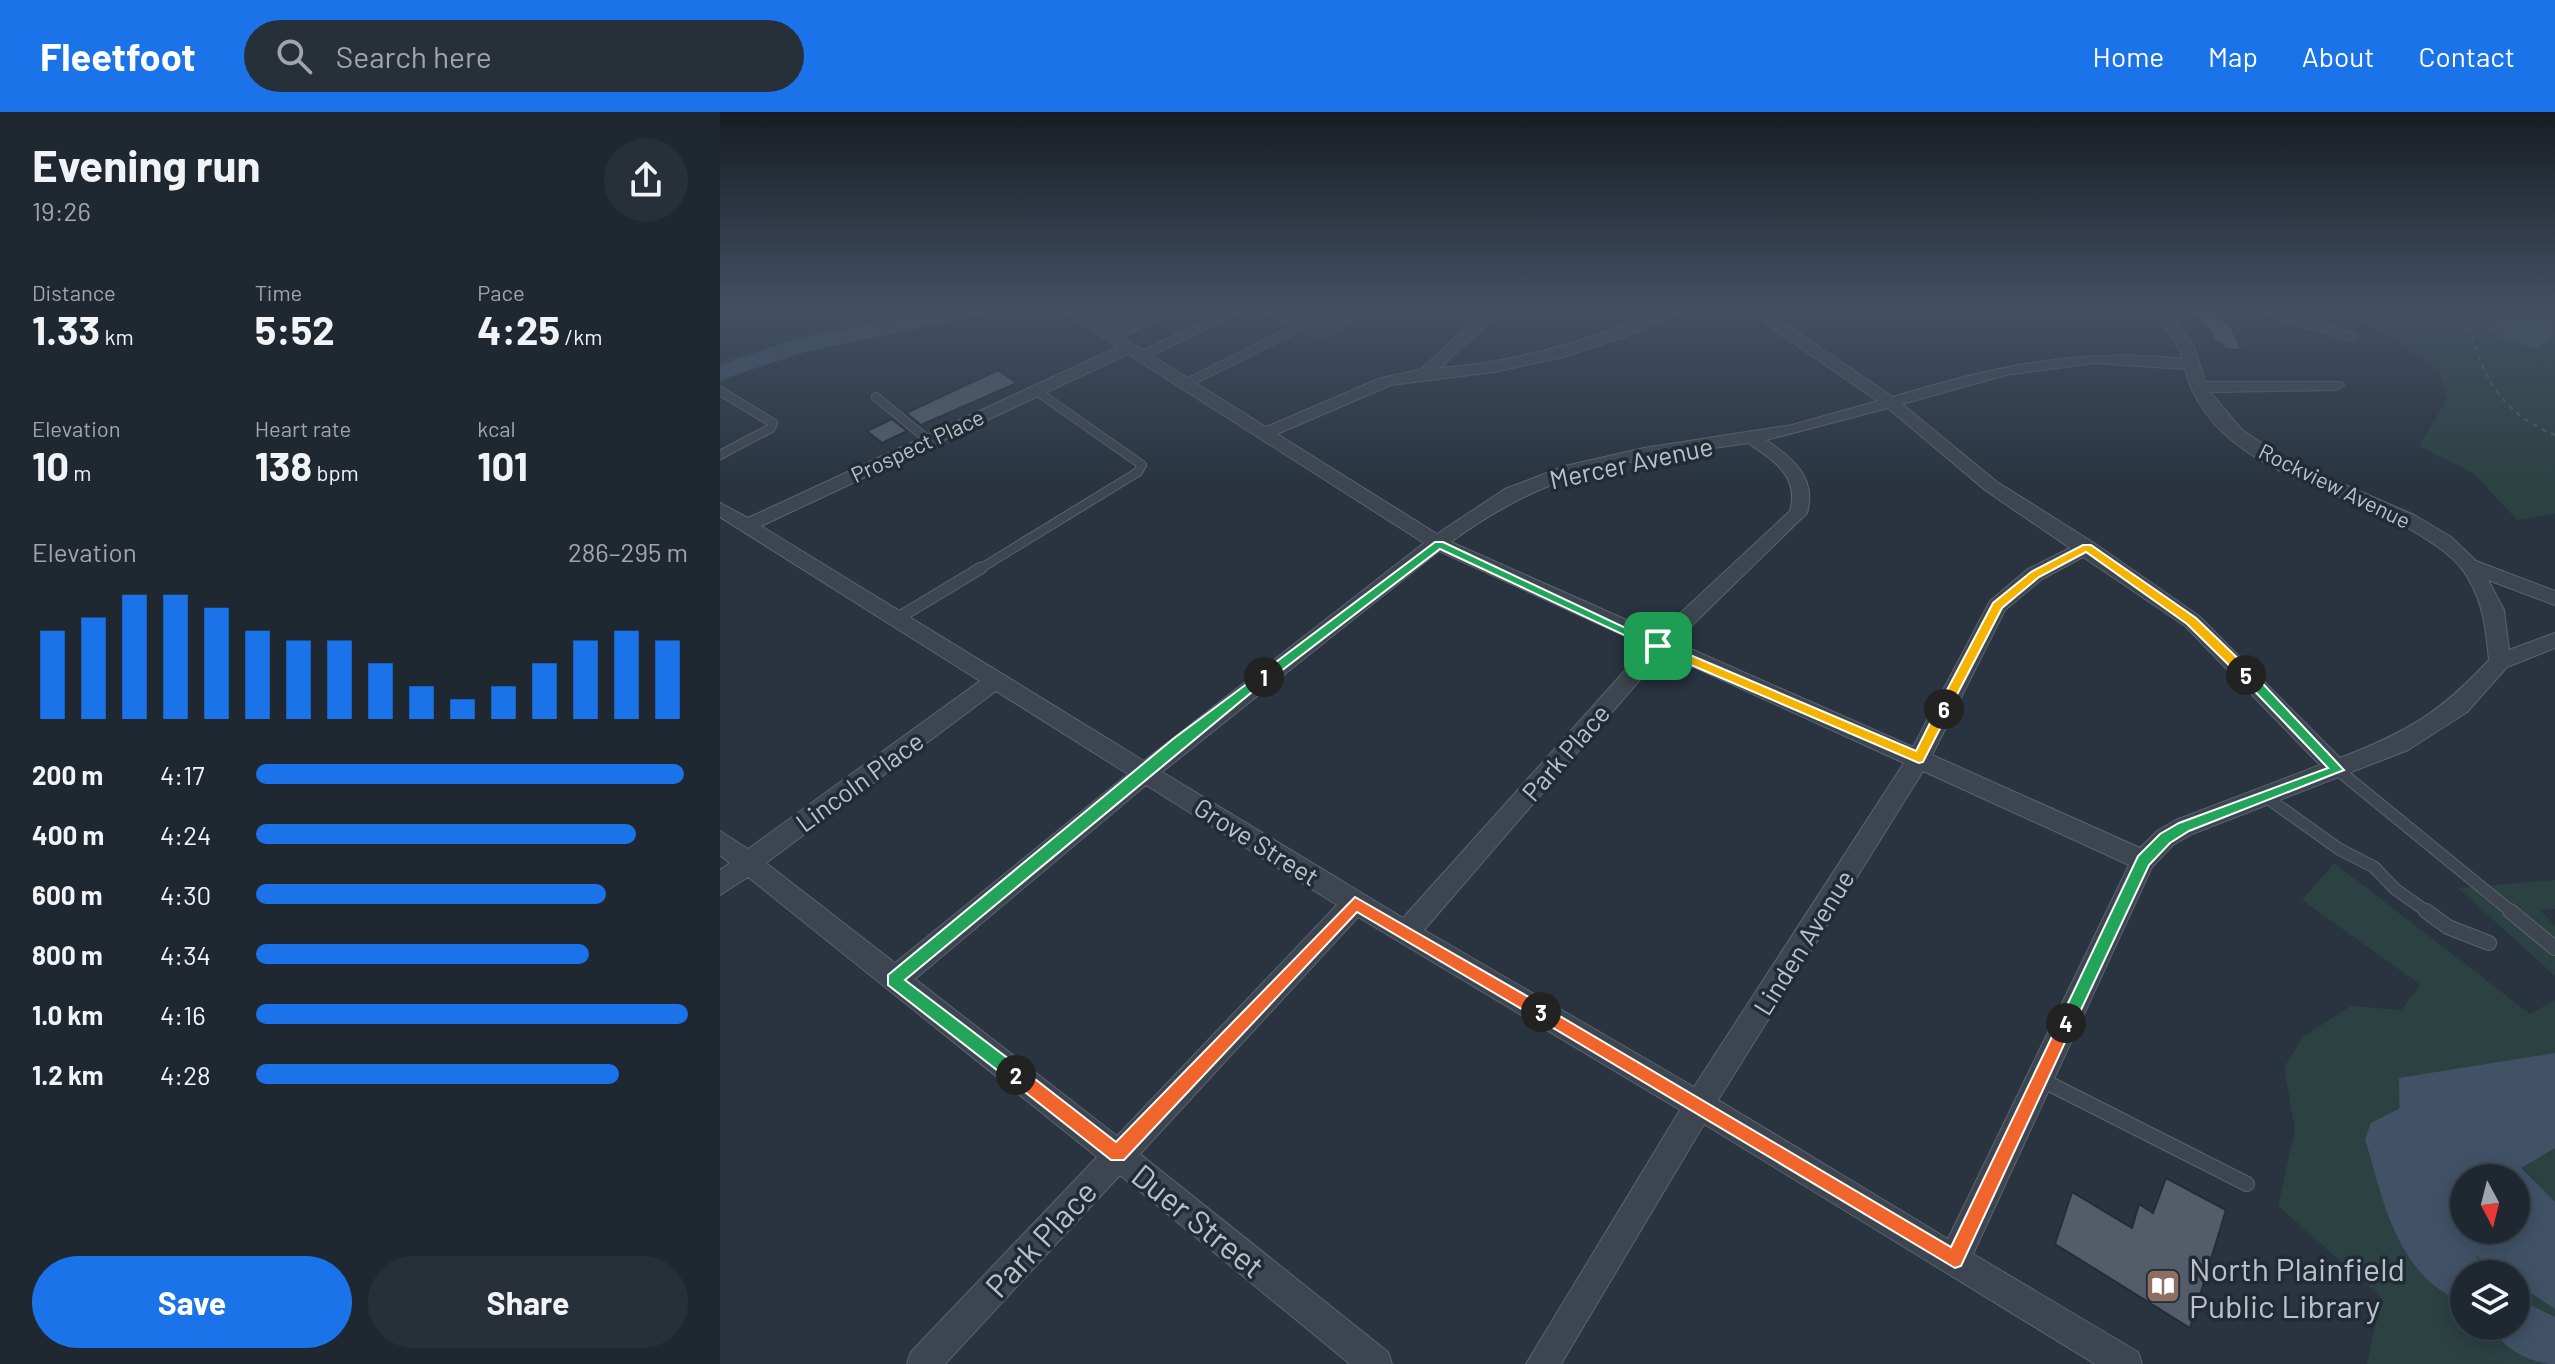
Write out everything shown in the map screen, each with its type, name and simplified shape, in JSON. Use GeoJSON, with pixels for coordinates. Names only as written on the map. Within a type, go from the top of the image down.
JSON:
{"type":"FeatureCollection","features":[{"type":"Feature","properties":{"kind":"street","name":"Prospect Place"},"geometry":{"type":"LineString","coordinates":[[749,525],[1087,365]]}},
{"type":"Feature","properties":{"kind":"street"},"geometry":{"type":"LineString","coordinates":[[1159,365],[1439,544],[1658,646],[1919,758],[2143,860]]}},
{"type":"Feature","properties":{"kind":"street"},"geometry":{"type":"LineString","coordinates":[[1425,374],[1434,365]]}},
{"type":"Feature","properties":{"kind":"street"},"geometry":{"type":"LineString","coordinates":[[1266,433],[1387,381],[1425,374],[1517,365]]}},
{"type":"Feature","properties":{"kind":"street"},"geometry":{"type":"LineString","coordinates":[[1836,365],[1889,401],[1991,486],[2087,547],[2192,621],[2338,770]]}},
{"type":"Feature","properties":{"kind":"street","name":"Mercer Avenue"},"geometry":{"type":"LineString","coordinates":[[894,980],[1145,771],[1439,544],[1507,496],[1537,482],[1639,455],[1805,428],[1980,374],[2026,365]]}},
{"type":"Feature","properties":{"kind":"street","name":"Rockview Avenue"},"geometry":{"type":"LineString","coordinates":[[2192,365],[2199,387],[2228,425],[2267,455],[2412,520],[2450,546],[2472,566],[2493,605],[2501,634],[2500,662]]}},
{"type":"Feature","properties":{"kind":"street"},"geometry":{"type":"LineString","coordinates":[[2199,387],[2336,385]]}},
{"type":"Feature","properties":{"kind":"street","name":"Park Place"},"geometry":{"type":"LineString","coordinates":[[1406,933],[1658,646],[1798,513],[1802,504],[1801,482],[1792,468],[1753,438]]}},
{"type":"Feature","properties":{"kind":"street","name":"Grove Street"},"geometry":{"type":"LineString","coordinates":[[720,509],[1355,903],[1699,1105],[2126,1364]]}},
{"type":"Feature","properties":{"kind":"street","name":"Linden Avenue"},"geometry":{"type":"LineString","coordinates":[[1542,1364],[1699,1105],[1919,758],[1997,606],[2035,574],[2087,547]]}},
{"type":"Feature","properties":{"kind":"street"},"geometry":{"type":"LineString","coordinates":[[2472,566],[2555,598]]}},
{"type":"Feature","properties":{"kind":"street"},"geometry":{"type":"LineString","coordinates":[[1955,1259],[2143,860],[2165,838],[2184,827],[2400,744],[2436,724],[2459,706],[2500,662],[2555,640]]}},
{"type":"Feature","properties":{"kind":"street","name":"Lincoln Place"},"geometry":{"type":"LineString","coordinates":[[720,884],[997,679]]}},
{"type":"Feature","properties":{"kind":"street","name":"Duer Street"},"geometry":{"type":"LineString","coordinates":[[720,841],[1117,1154],[1376,1364]]}},
{"type":"Feature","properties":{"kind":"street","name":"Park Place"},"geometry":{"type":"LineString","coordinates":[[923,1364],[1355,903]]}},
{"type":"Feature","properties":{"kind":"lane"},"geometry":{"type":"LineString","coordinates":[[1187,383],[1222,365]]}},
{"type":"Feature","properties":{"kind":"lane"},"geometry":{"type":"LineString","coordinates":[[898,618],[1138,472],[1142,465],[1035,390]]}},
{"type":"Feature","properties":{"kind":"lane"},"geometry":{"type":"LineString","coordinates":[[720,391],[773,423],[771,428],[720,455]]}},
{"type":"Feature","properties":{"kind":"lane"},"geometry":{"type":"LineString","coordinates":[[876,397],[927,439]]}},
{"type":"Feature","properties":{"kind":"lane"},"geometry":{"type":"LineString","coordinates":[[2338,770],[2555,948]]}},
{"type":"Feature","properties":{"kind":"lane"},"geometry":{"type":"LineString","coordinates":[[2266,797],[2339,849],[2374,867],[2395,889],[2448,927],[2489,943]]}},
{"type":"Feature","properties":{"kind":"lane"},"geometry":{"type":"LineString","coordinates":[[2040,1079],[2247,1184]]}},
{"type":"Feature","properties":{"kind":"path"},"geometry":{"type":"LineString","coordinates":[[2484,365],[2495,396],[2528,426],[2555,435]]}},
{"type":"Feature","properties":{"kind":"green space"},"geometry":{"type":"Polygon","coordinates":[[[720,365],[762,365],[757,367],[720,383],[720,365]]]}},
{"type":"Feature","properties":{"kind":"green space"},"geometry":{"type":"Polygon","coordinates":[[[2433,365],[2555,365],[2555,514],[2517,520],[2474,474],[2419,446],[2447,400],[2439,369],[2433,365]]]}},
{"type":"Feature","properties":{"kind":"green space"},"geometry":{"type":"Polygon","coordinates":[[[2334,863],[2530,1014],[2555,1000],[2555,1364],[2367,1364],[2381,1297],[2278,1206],[2295,1130],[2284,1067],[2304,1036],[2351,1006],[2401,1010],[2421,985],[2302,900],[2334,863]]]}},
{"type":"Feature","properties":{"kind":"green space"},"geometry":{"type":"Polygon","coordinates":[[[2555,880],[2555,909],[2540,910],[2555,926],[2555,976],[2458,888],[2555,880]]]}},
{"type":"Feature","properties":{"kind":"water"},"geometry":{"type":"Polygon","coordinates":[[[2555,1053],[2555,1148],[2528,1164],[2450,1164],[2450,1239],[2401,1206],[2399,1078],[2555,1053]]]}},
{"type":"Feature","properties":{"kind":"water"},"geometry":{"type":"Polygon","coordinates":[[[2530,1177],[2555,1202],[2555,1309],[2530,1292],[2530,1260],[2482,1260],[2458,1244],[2530,1244],[2530,1177]]]}},
{"type":"Feature","properties":{"kind":"building"},"geometry":{"type":"Polygon","coordinates":[[[998,370],[1017,383],[921,425],[906,413],[998,370]]]}},
{"type":"Feature","properties":{"kind":"building"},"geometry":{"type":"Polygon","coordinates":[[[892,419],[907,431],[882,443],[867,431],[892,419]]]}},
{"type":"Feature","properties":{"kind":"building","name":"North Plainfield Public Library"},"geometry":{"type":"Polygon","coordinates":[[[2166,1178],[2226,1210],[2190,1328],[2055,1244],[2072,1192],[2132,1228],[2139,1204],[2153,1213],[2166,1178]]]}},
{"type":"Feature","properties":{"kind":"waterway"},"geometry":{"type":"LineString","coordinates":[[720,373],[742,365]]}},
{"type":"Feature","properties":{"kind":"waterway"},"geometry":{"type":"LineString","coordinates":[[2439,1110],[2387,1139],[2416,1230],[2450,1265]]}},
{"type":"Feature","properties":{"kind":"waterway"},"geometry":{"type":"LineString","coordinates":[[2530,1331],[2555,1344]]}},
{"type":"Feature","properties":{"kind":"place","name":"North Plainfield Public Library"},"geometry":{"type":"Point","coordinates":[2163,1286]}},
{"type":"Feature","properties":{"kind":"route"},"geometry":{"type":"LineString","coordinates":[[1439,544],[1658,646],[1919,758],[1997,606],[2035,574],[2087,547],[2192,621],[2338,770],[2184,827],[2165,838],[2143,860],[1955,1259],[1355,903],[1117,1154],[894,980],[1178,743],[1439,544]]}}]}
